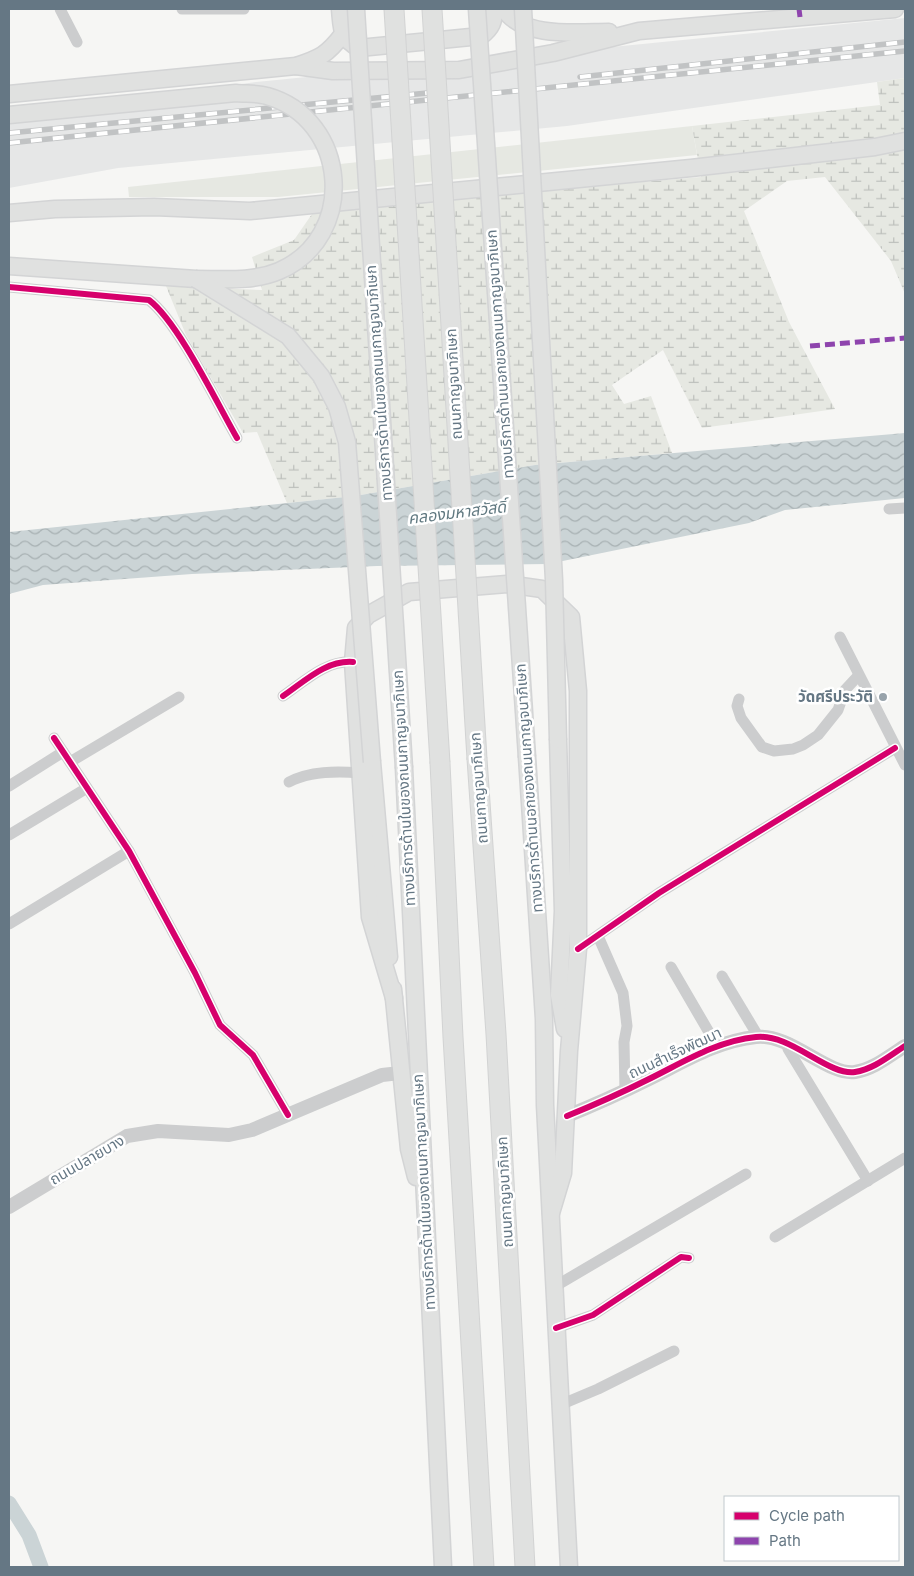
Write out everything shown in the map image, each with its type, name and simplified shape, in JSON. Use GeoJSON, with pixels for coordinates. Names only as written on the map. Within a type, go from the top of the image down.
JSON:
{"type":"FeatureCollection","features":[{"type":"Feature","properties":{"kind":"highway"},"geometry":{"type":"LineString","coordinates":[[394,9],[440,763],[453,1047],[484,1567]]}},
{"type":"Feature","properties":{"kind":"highway","name":"ถนนกาญจนาภิเษก"},"geometry":{"type":"LineString","coordinates":[[432,9],[477,760],[496,1034],[525,1567]]}},
{"type":"Feature","properties":{"kind":"main road"},"geometry":{"type":"LineString","coordinates":[[340,9],[342,34],[350,43],[359,48],[482,36],[507,10]]}},
{"type":"Feature","properties":{"kind":"main road","name":"ทางบริการด้านในของถนนกาญจนาภิเษก"},"geometry":{"type":"LineString","coordinates":[[356,9],[404,768],[443,1567]]}},
{"type":"Feature","properties":{"kind":"main road","name":"ทางบริการด้านนอกของถนนกาญจนาภิเษก"},"geometry":{"type":"LineString","coordinates":[[477,9],[544,1018],[545,1105],[569,1567]]}},
{"type":"Feature","properties":{"kind":"main road"},"geometry":{"type":"LineString","coordinates":[[507,10],[520,24],[556,32],[639,31],[896,9]]}},
{"type":"Feature","properties":{"kind":"main road"},"geometry":{"type":"LineString","coordinates":[[507,10],[554,580],[563,901],[559,995],[569,1051]]}},
{"type":"Feature","properties":{"kind":"main road"},"geometry":{"type":"LineString","coordinates":[[296,66],[334,71],[459,70],[552,53],[639,31]]}},
{"type":"Feature","properties":{"kind":"main road"},"geometry":{"type":"LineString","coordinates":[[9,94],[296,66],[321,58],[332,49],[342,34]]}},
{"type":"Feature","properties":{"kind":"main road"},"geometry":{"type":"LineString","coordinates":[[9,115],[236,93],[266,95],[292,108],[314,126],[330,153],[335,180],[332,211],[323,233],[302,256],[279,271],[247,279],[196,279],[9,266]]}},
{"type":"Feature","properties":{"kind":"main road"},"geometry":{"type":"LineString","coordinates":[[9,213],[55,209],[154,207],[250,211],[691,168],[875,147],[905,141]]}},
{"type":"Feature","properties":{"kind":"main road"},"geometry":{"type":"LineString","coordinates":[[196,279],[288,336],[321,376],[337,407],[348,451],[372,762],[400,1073],[409,1149],[425,1213]]}},
{"type":"Feature","properties":{"kind":"main road"},"geometry":{"type":"LineString","coordinates":[[394,998],[370,917],[353,662],[356,628],[368,615],[410,592],[508,584],[542,589],[571,617],[578,691],[578,948],[569,1051],[563,1173],[551,1213]]}},
{"type":"Feature","properties":{"kind":"main road"},"geometry":{"type":"LineString","coordinates":[[398,1045],[415,994]]}},
{"type":"Feature","properties":{"kind":"street"},"geometry":{"type":"LineString","coordinates":[[60,9],[77,42]]}},
{"type":"Feature","properties":{"kind":"street"},"geometry":{"type":"LineString","coordinates":[[182,9],[239,9]]}},
{"type":"Feature","properties":{"kind":"street"},"geometry":{"type":"LineString","coordinates":[[9,286],[150,300],[159,308],[185,347],[237,438]]}},
{"type":"Feature","properties":{"kind":"street"},"geometry":{"type":"LineString","coordinates":[[889,509],[905,508]]}},
{"type":"Feature","properties":{"kind":"street"},"geometry":{"type":"LineString","coordinates":[[840,637],[858,676],[905,765]]}},
{"type":"Feature","properties":{"kind":"street"},"geometry":{"type":"LineString","coordinates":[[283,696],[330,664],[342,661],[353,662]]}},
{"type":"Feature","properties":{"kind":"street"},"geometry":{"type":"LineString","coordinates":[[739,699],[737,706],[741,718],[762,747],[774,751],[793,748],[808,743],[818,734],[838,710],[845,690],[858,676]]}},
{"type":"Feature","properties":{"kind":"street"},"geometry":{"type":"LineString","coordinates":[[70,762],[179,697]]}},
{"type":"Feature","properties":{"kind":"street"},"geometry":{"type":"LineString","coordinates":[[54,738],[129,851],[196,973],[220,1025],[253,1056],[288,1115]]}},
{"type":"Feature","properties":{"kind":"street"},"geometry":{"type":"LineString","coordinates":[[578,948],[659,893],[896,748]]}},
{"type":"Feature","properties":{"kind":"street"},"geometry":{"type":"LineString","coordinates":[[9,786],[63,752]]}},
{"type":"Feature","properties":{"kind":"street"},"geometry":{"type":"LineString","coordinates":[[289,782],[300,776],[313,774],[360,773]]}},
{"type":"Feature","properties":{"kind":"street"},"geometry":{"type":"LineString","coordinates":[[9,835],[87,788]]}},
{"type":"Feature","properties":{"kind":"street"},"geometry":{"type":"LineString","coordinates":[[9,924],[129,851]]}},
{"type":"Feature","properties":{"kind":"street"},"geometry":{"type":"LineString","coordinates":[[598,936],[623,993],[627,1026],[624,1042],[625,1091]]}},
{"type":"Feature","properties":{"kind":"street"},"geometry":{"type":"LineString","coordinates":[[671,968],[717,1046]]}},
{"type":"Feature","properties":{"kind":"street"},"geometry":{"type":"LineString","coordinates":[[722,976],[758,1036]]}},
{"type":"Feature","properties":{"kind":"street","name":"ถนนสำเร็จพัฒนา"},"geometry":{"type":"LineString","coordinates":[[567,1116],[625,1091],[726,1041],[758,1036],[789,1043],[836,1068],[852,1072],[869,1068],[905,1046]]}},
{"type":"Feature","properties":{"kind":"street"},"geometry":{"type":"LineString","coordinates":[[789,1043],[788,1049],[868,1181]]}},
{"type":"Feature","properties":{"kind":"street","name":"ถนนปลายบาง"},"geometry":{"type":"LineString","coordinates":[[9,1207],[127,1136],[158,1131],[229,1135],[252,1130],[382,1075],[400,1073]]}},
{"type":"Feature","properties":{"kind":"street"},"geometry":{"type":"LineString","coordinates":[[775,1237],[905,1158]]}},
{"type":"Feature","properties":{"kind":"street"},"geometry":{"type":"LineString","coordinates":[[554,1287],[746,1174]]}},
{"type":"Feature","properties":{"kind":"street"},"geometry":{"type":"LineString","coordinates":[[556,1328],[593,1315],[681,1257],[689,1258]]}},
{"type":"Feature","properties":{"kind":"street"},"geometry":{"type":"LineString","coordinates":[[560,1405],[598,1389],[674,1351]]}},
{"type":"Feature","properties":{"kind":"shaded area"},"geometry":{"type":"Polygon","coordinates":[[[905,18],[905,78],[567,126],[118,168],[9,188],[9,116],[256,82],[905,18]]]}},
{"type":"Feature","properties":{"kind":"green space"},"geometry":{"type":"Polygon","coordinates":[[[905,78],[905,294],[891,261],[825,177],[787,181],[744,211],[789,322],[835,409],[702,428],[663,350],[612,385],[624,404],[651,396],[672,453],[535,465],[355,496],[287,503],[257,432],[243,433],[186,335],[166,286],[262,290],[252,257],[294,240],[312,214],[344,207],[701,177],[692,126],[880,105],[877,82],[905,78]]]}},
{"type":"Feature","properties":{"kind":"green space"},"geometry":{"type":"Polygon","coordinates":[[[692,126],[697,155],[278,197],[129,197],[128,187],[692,126]]]}},
{"type":"Feature","properties":{"kind":"water","name":"คลองมหาสวัสดิ์"},"geometry":{"type":"Polygon","coordinates":[[[905,433],[905,498],[785,510],[749,523],[548,564],[377,566],[192,574],[43,585],[9,594],[9,532],[355,496],[535,465],[905,433]]]}},
{"type":"Feature","properties":{"kind":"waterway"},"geometry":{"type":"LineString","coordinates":[[9,1503],[29,1535],[41,1567]]}},
{"type":"Feature","properties":{"kind":"railway"},"geometry":{"type":"LineString","coordinates":[[580,77],[905,42]]}},
{"type":"Feature","properties":{"kind":"railway"},"geometry":{"type":"LineString","coordinates":[[9,143],[905,51]]}},
{"type":"Feature","properties":{"kind":"railway"},"geometry":{"type":"LineString","coordinates":[[9,133],[438,92]]}},
{"type":"Feature","properties":{"kind":"marked path"},"geometry":{"type":"LineString","coordinates":[[799,9],[800,17]]}},
{"type":"Feature","properties":{"kind":"marked path"},"geometry":{"type":"LineString","coordinates":[[810,346],[905,338]]}},
{"type":"Feature","properties":{"kind":"cycle path"},"geometry":{"type":"LineString","coordinates":[[9,287],[149,300],[172,326],[184,344],[237,438]]}},
{"type":"Feature","properties":{"kind":"cycle path"},"geometry":{"type":"LineString","coordinates":[[283,696],[325,668],[343,662],[353,662]]}},
{"type":"Feature","properties":{"kind":"cycle path"},"geometry":{"type":"LineString","coordinates":[[54,738],[129,851],[195,973],[220,1025],[253,1055],[288,1115]]}},
{"type":"Feature","properties":{"kind":"cycle path"},"geometry":{"type":"LineString","coordinates":[[578,949],[659,893],[895,748]]}},
{"type":"Feature","properties":{"kind":"cycle path"},"geometry":{"type":"LineString","coordinates":[[567,1116],[627,1090],[713,1048],[741,1039],[756,1037],[782,1041],[833,1068],[855,1072],[875,1065],[905,1046]]}},
{"type":"Feature","properties":{"kind":"cycle path"},"geometry":{"type":"LineString","coordinates":[[556,1328],[593,1315],[681,1257],[689,1258]]}},
{"type":"Feature","properties":{"kind":"place","name":"วัดศรีประวัติ"},"geometry":{"type":"Point","coordinates":[883,697]}}]}
